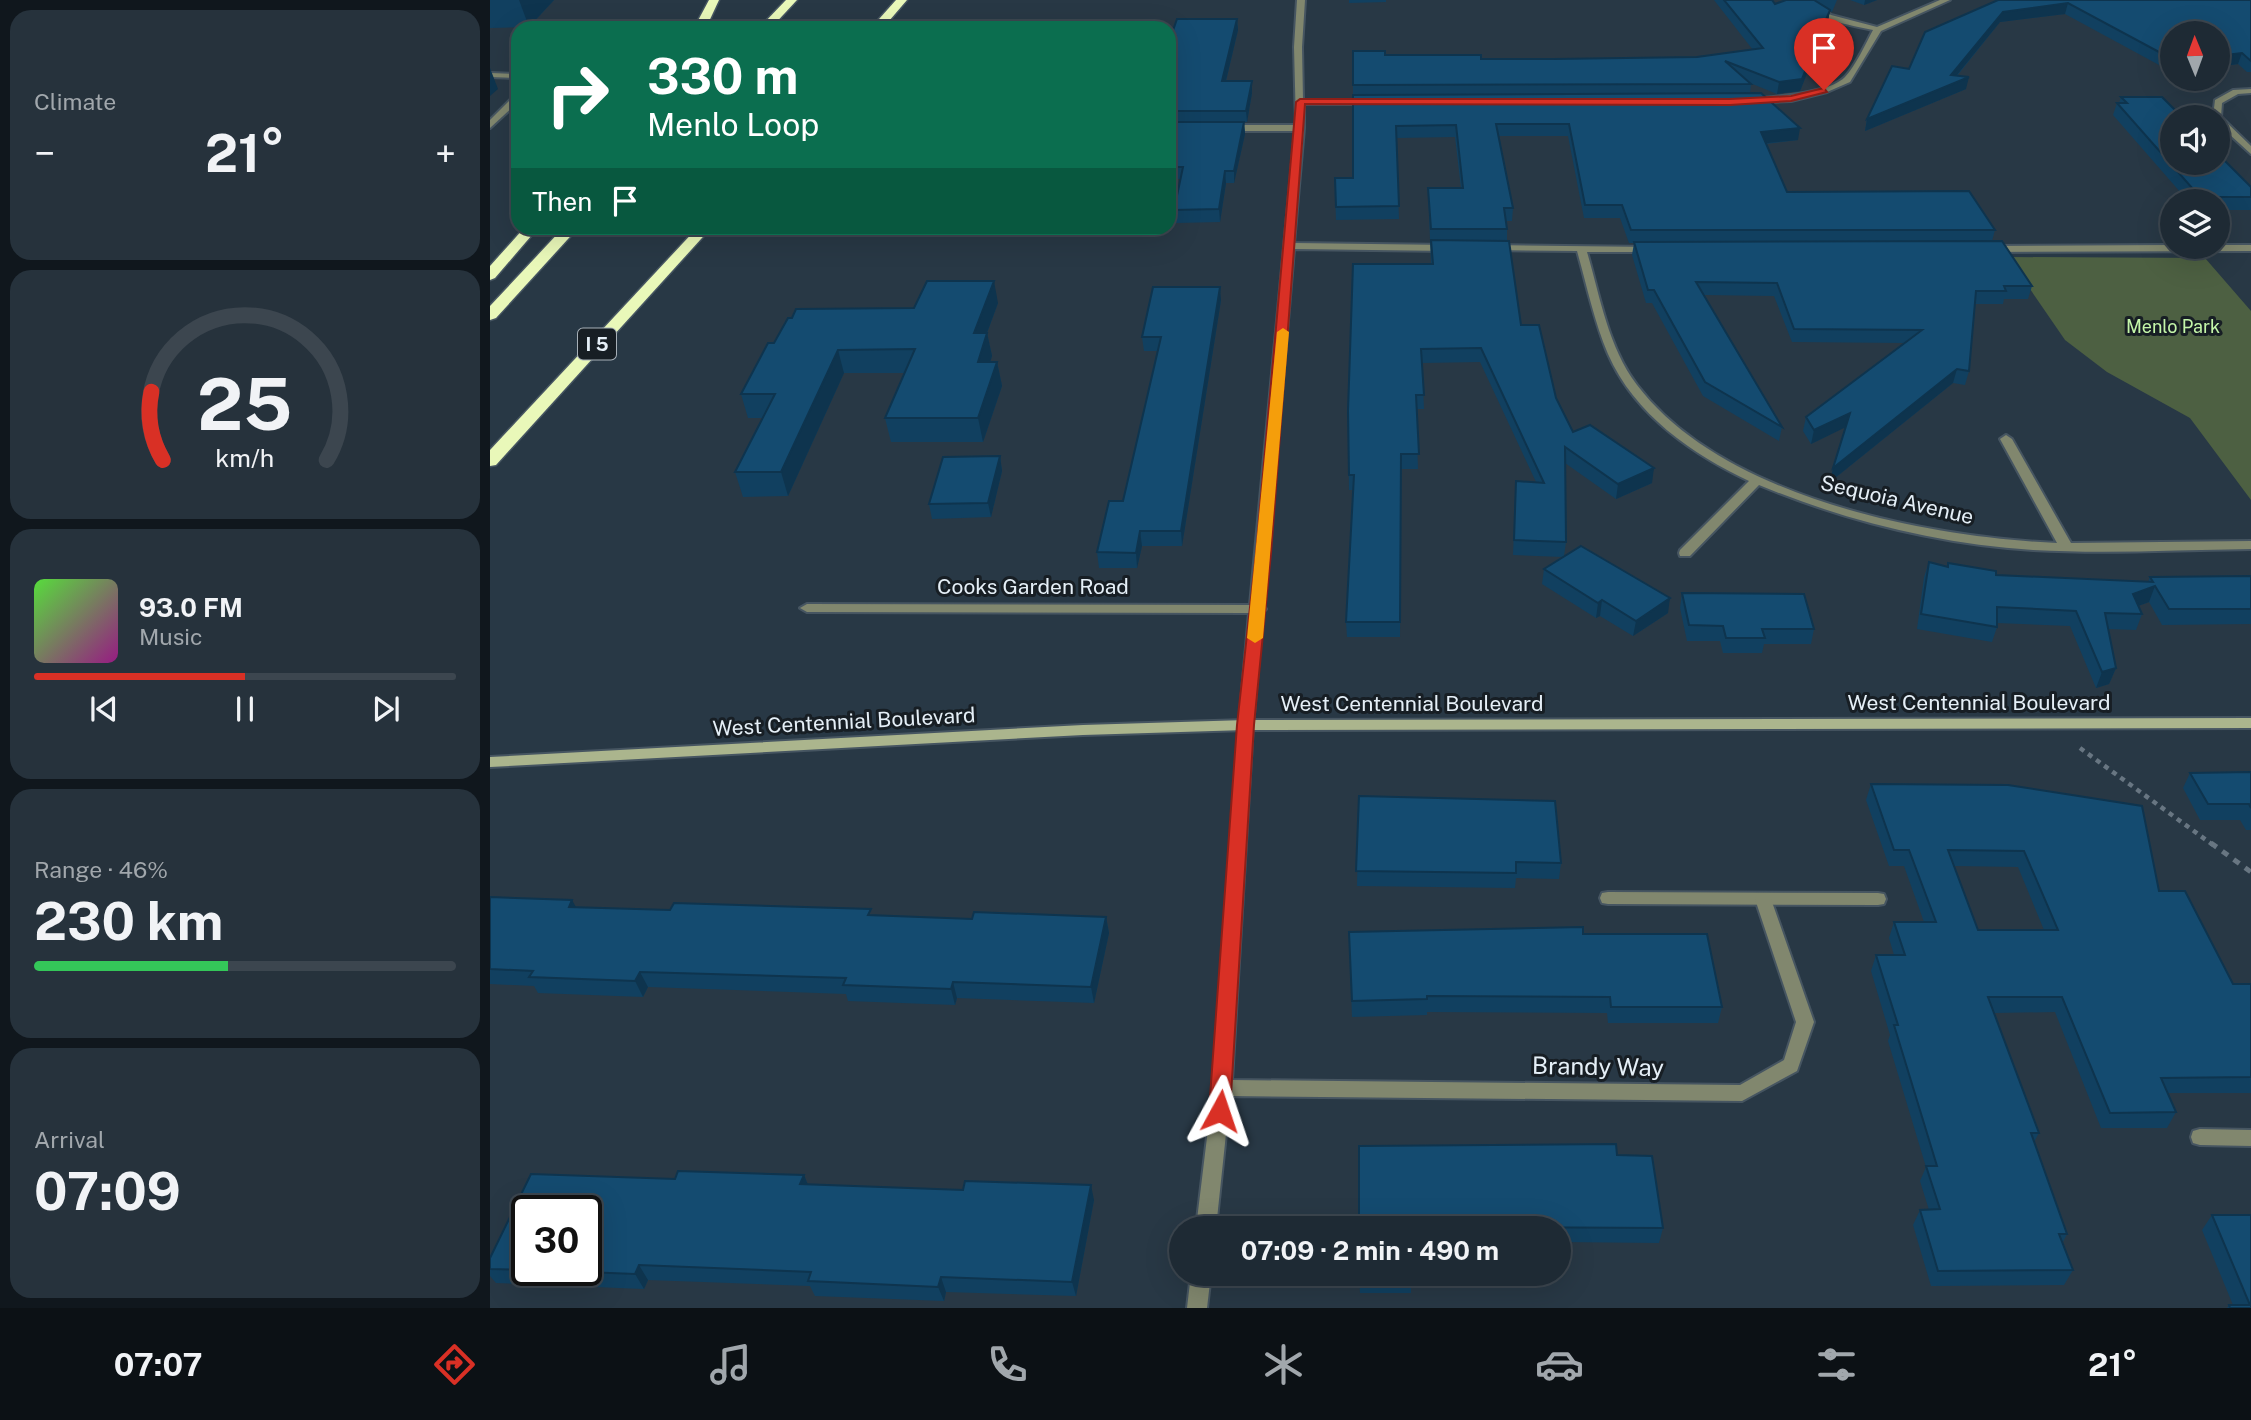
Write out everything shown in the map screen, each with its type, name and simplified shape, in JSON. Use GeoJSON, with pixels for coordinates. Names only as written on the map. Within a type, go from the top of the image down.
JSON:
{"type":"FeatureCollection","features":[{"type":"Feature","properties":{"kind":"highway"},"geometry":{"type":"LineString","coordinates":[[704,21],[714,0]]}},
{"type":"Feature","properties":{"kind":"highway"},"geometry":{"type":"LineString","coordinates":[[772,21],[792,0]]}},
{"type":"Feature","properties":{"kind":"highway"},"geometry":{"type":"LineString","coordinates":[[883,21],[902,0]]}},
{"type":"Feature","properties":{"kind":"highway"},"geometry":{"type":"LineString","coordinates":[[490,275],[525,235]]}},
{"type":"Feature","properties":{"kind":"highway"},"geometry":{"type":"LineString","coordinates":[[490,315],[564,235]]}},
{"type":"Feature","properties":{"kind":"highway","name":"I 5"},"geometry":{"type":"LineString","coordinates":[[490,461],[698,235]]}},
{"type":"Feature","properties":{"kind":"main road","name":"West Centennial Boulevard"},"geometry":{"type":"LineString","coordinates":[[490,762],[1083,730],[1245,725],[2251,723]]}},
{"type":"Feature","properties":{"kind":"street"},"geometry":{"type":"LineString","coordinates":[[1207,1216],[1222,1088],[1245,725],[1259,609],[1300,128],[1298,47],[1301,0]]}},
{"type":"Feature","properties":{"kind":"street"},"geometry":{"type":"LineString","coordinates":[[1805,0],[1821,13],[1878,29]]}},
{"type":"Feature","properties":{"kind":"street"},"geometry":{"type":"LineString","coordinates":[[1743,102],[1791,99],[1824,90],[1847,79],[1878,29],[1946,0]]}},
{"type":"Feature","properties":{"kind":"street"},"geometry":{"type":"LineString","coordinates":[[490,75],[511,76]]}},
{"type":"Feature","properties":{"kind":"street"},"geometry":{"type":"LineString","coordinates":[[2251,91],[2236,92],[2218,102],[2217,118],[2251,151]]}},
{"type":"Feature","properties":{"kind":"street"},"geometry":{"type":"LineString","coordinates":[[1300,102],[1384,102]]}},
{"type":"Feature","properties":{"kind":"street"},"geometry":{"type":"LineString","coordinates":[[490,125],[511,104]]}},
{"type":"Feature","properties":{"kind":"street"},"geometry":{"type":"LineString","coordinates":[[1221,128],[1300,128]]}},
{"type":"Feature","properties":{"kind":"street"},"geometry":{"type":"LineString","coordinates":[[1290,246],[1456,248]]}},
{"type":"Feature","properties":{"kind":"street"},"geometry":{"type":"LineString","coordinates":[[1484,248],[1665,249]]}},
{"type":"Feature","properties":{"kind":"street"},"geometry":{"type":"LineString","coordinates":[[1972,249],[2251,248]]}},
{"type":"Feature","properties":{"kind":"street","name":"Sequoia Avenue"},"geometry":{"type":"LineString","coordinates":[[1581,250],[1612,351],[1632,388],[1668,425],[1757,480],[1838,510],[1915,529],[2002,543],[2251,545]]}},
{"type":"Feature","properties":{"kind":"street"},"geometry":{"type":"LineString","coordinates":[[2006,439],[2065,545]]}},
{"type":"Feature","properties":{"kind":"street"},"geometry":{"type":"LineString","coordinates":[[1685,552],[1757,480]]}},
{"type":"Feature","properties":{"kind":"street","name":"Cooks Garden Road"},"geometry":{"type":"LineString","coordinates":[[807,608],[1259,609]]}},
{"type":"Feature","properties":{"kind":"street"},"geometry":{"type":"LineString","coordinates":[[1608,898],[1878,899]]}},
{"type":"Feature","properties":{"kind":"street","name":"Brandy Way"},"geometry":{"type":"LineString","coordinates":[[1222,1088],[1742,1093],[1791,1065],[1805,1022],[1763,899]]}},
{"type":"Feature","properties":{"kind":"street"},"geometry":{"type":"LineString","coordinates":[[2200,1137],[2251,1138]]}},
{"type":"Feature","properties":{"kind":"street"},"geometry":{"type":"LineString","coordinates":[[1197,1308],[1200,1286]]}},
{"type":"Feature","properties":{"kind":"path"},"geometry":{"type":"LineString","coordinates":[[2045,723],[2251,872]]}},
{"type":"Feature","properties":{"kind":"green space","name":"Menlo Park"},"geometry":{"type":"Polygon","coordinates":[[[2008,257],[2206,259],[2251,311],[2251,500],[2190,418],[2107,372],[2065,340],[2008,257]]]}},
{"type":"Feature","properties":{"kind":"building"},"geometry":{"type":"Polygon","coordinates":[[[1724,0],[1772,0],[1775,4],[1786,0],[1814,0],[1830,10],[1802,79],[1779,82],[1725,61],[1751,84],[1353,85],[1353,51],[1385,51],[1385,55],[1481,55],[1481,59],[1554,59],[1697,57],[1763,48],[1724,0]]]}},
{"type":"Feature","properties":{"kind":"building"},"geometry":{"type":"Polygon","coordinates":[[[1998,0],[2251,0],[2251,61],[2242,53],[2230,54],[2230,21],[2160,21],[2160,53],[2068,3],[2003,12],[1951,75],[1969,77],[1867,119],[1892,66],[1909,69],[1925,32],[1998,0]]]}},
{"type":"Feature","properties":{"kind":"building"},"geometry":{"type":"Polygon","coordinates":[[[1177,19],[1237,19],[1222,81],[1252,81],[1246,111],[1176,111],[1177,19]]]}},
{"type":"Feature","properties":{"kind":"building"},"geometry":{"type":"Polygon","coordinates":[[[1761,93],[1800,128],[1761,132],[1787,192],[1969,191],[1995,230],[1631,230],[1622,205],[1585,205],[1569,124],[1496,124],[1513,208],[1504,208],[1507,229],[1431,229],[1428,188],[1463,188],[1456,125],[1396,126],[1399,206],[1336,207],[1335,178],[1353,178],[1353,95],[1761,93]]]}},
{"type":"Feature","properties":{"kind":"building"},"geometry":{"type":"Polygon","coordinates":[[[2121,97],[2162,97],[2170,105],[2160,105],[2160,152],[2117,103],[2127,103],[2121,97]]]}},
{"type":"Feature","properties":{"kind":"building"},"geometry":{"type":"Polygon","coordinates":[[[1176,122],[1244,122],[1234,171],[1225,171],[1219,209],[1176,210],[1183,167],[1176,167],[1176,122]]]}},
{"type":"Feature","properties":{"kind":"building"},"geometry":{"type":"Polygon","coordinates":[[[2230,166],[2251,187],[2251,197],[2230,197],[2230,189],[2193,189],[2181,175],[2230,175],[2230,166]]]}},
{"type":"Feature","properties":{"kind":"building"},"geometry":{"type":"Polygon","coordinates":[[[1431,240],[1509,241],[1521,325],[1539,325],[1556,398],[1573,432],[1590,425],[1654,468],[1618,484],[1565,447],[1566,542],[1514,540],[1516,481],[1544,483],[1481,348],[1421,349],[1424,395],[1416,395],[1419,454],[1401,454],[1400,622],[1346,622],[1354,475],[1349,475],[1348,411],[1353,264],[1433,264],[1431,240]]]}},
{"type":"Feature","properties":{"kind":"building"},"geometry":{"type":"Polygon","coordinates":[[[2002,241],[2032,286],[2004,286],[2006,291],[1976,291],[1969,371],[1957,369],[1833,468],[1850,413],[1814,430],[1806,417],[1922,330],[1794,329],[1777,283],[1696,282],[1782,427],[1705,382],[1654,290],[1648,290],[1634,242],[2002,241]]]}},
{"type":"Feature","properties":{"kind":"building"},"geometry":{"type":"Polygon","coordinates":[[[927,281],[994,281],[974,333],[987,333],[978,362],[997,362],[978,418],[885,418],[915,349],[838,350],[781,472],[735,472],[775,394],[741,394],[768,343],[774,343],[796,309],[914,308],[927,281]]]}},
{"type":"Feature","properties":{"kind":"building"},"geometry":{"type":"Polygon","coordinates":[[[1153,287],[1220,287],[1181,531],[1140,531],[1136,553],[1097,552],[1109,501],[1123,501],[1161,337],[1142,337],[1153,287]]]}},
{"type":"Feature","properties":{"kind":"building"},"geometry":{"type":"Polygon","coordinates":[[[1000,456],[988,503],[929,504],[943,457],[1000,456]]]}},
{"type":"Feature","properties":{"kind":"building"},"geometry":{"type":"Polygon","coordinates":[[[1581,546],[1670,598],[1636,621],[1602,600],[1598,603],[1544,569],[1581,546]]]}},
{"type":"Feature","properties":{"kind":"building"},"geometry":{"type":"Polygon","coordinates":[[[1929,562],[1948,567],[1948,563],[1996,571],[1996,575],[2153,582],[2150,577],[2251,576],[2251,609],[2169,609],[2155,586],[2133,594],[2142,614],[2105,613],[2116,668],[2102,672],[2076,611],[1997,607],[1997,627],[1921,614],[1929,562]]]}},
{"type":"Feature","properties":{"kind":"building"},"geometry":{"type":"Polygon","coordinates":[[[1682,593],[1804,594],[1814,629],[1762,629],[1765,638],[1726,638],[1723,626],[1689,625],[1682,593]]]}},
{"type":"Feature","properties":{"kind":"building"},"geometry":{"type":"Polygon","coordinates":[[[2251,772],[2251,808],[2249,804],[2208,804],[2190,773],[2251,772]]]}},
{"type":"Feature","properties":{"kind":"building"},"geometry":{"type":"Polygon","coordinates":[[[1871,784],[2008,785],[2142,806],[2159,891],[2185,891],[2233,984],[2251,984],[2251,1077],[2161,1078],[2176,1112],[2110,1113],[2062,997],[1988,997],[2039,1133],[2031,1133],[2067,1234],[2059,1234],[2073,1270],[1938,1271],[1920,1210],[1940,1209],[1926,1166],[1937,1166],[1894,1025],[1898,1025],[1876,955],[1905,955],[1894,922],[1936,922],[1909,850],[1894,850],[1871,784]],[[1948,850],[1978,930],[2058,930],[2024,851],[1948,850]]]}},
{"type":"Feature","properties":{"kind":"building"},"geometry":{"type":"Polygon","coordinates":[[[1359,796],[1555,801],[1561,863],[1516,862],[1516,873],[1356,871],[1359,796]]]}},
{"type":"Feature","properties":{"kind":"building"},"geometry":{"type":"Polygon","coordinates":[[[490,897],[572,900],[569,907],[670,910],[674,903],[871,909],[868,915],[972,919],[974,912],[1106,917],[1091,987],[953,982],[951,989],[843,985],[846,978],[640,972],[635,981],[529,977],[533,971],[490,969],[490,897]]]}},
{"type":"Feature","properties":{"kind":"building"},"geometry":{"type":"Polygon","coordinates":[[[1583,927],[1583,934],[1707,934],[1722,1007],[1611,1007],[1610,997],[1427,996],[1427,999],[1352,1001],[1349,932],[1583,927]]]}},
{"type":"Feature","properties":{"kind":"building"},"geometry":{"type":"Polygon","coordinates":[[[1616,1144],[1617,1155],[1652,1156],[1663,1228],[1571,1228],[1571,1216],[1359,1216],[1359,1146],[1616,1144]]]}},
{"type":"Feature","properties":{"kind":"building"},"geometry":{"type":"Polygon","coordinates":[[[678,1171],[804,1175],[800,1184],[963,1190],[965,1181],[1091,1185],[1072,1282],[941,1277],[938,1287],[808,1281],[811,1272],[639,1265],[635,1274],[602,1273],[602,1195],[521,1195],[531,1174],[675,1179],[678,1171]]]}},
{"type":"Feature","properties":{"kind":"building"},"geometry":{"type":"Polygon","coordinates":[[[511,1215],[511,1270],[490,1269],[490,1258],[511,1215]]]}},
{"type":"Feature","properties":{"kind":"building"},"geometry":{"type":"Polygon","coordinates":[[[2212,1215],[2251,1215],[2251,1308],[2230,1308],[2229,1305],[2250,1305],[2212,1215]]]}},
{"type":"Feature","properties":{"kind":"slow traffic"},"geometry":{"type":"LineString","coordinates":[[1255,638],[1283,332]]}},
{"type":"Feature","properties":{"kind":"route"},"geometry":{"type":"LineString","coordinates":[[1220,1111],[1245,725],[1264,553],[1300,102],[1730,102],[1791,99],[1824,90]]}}]}
